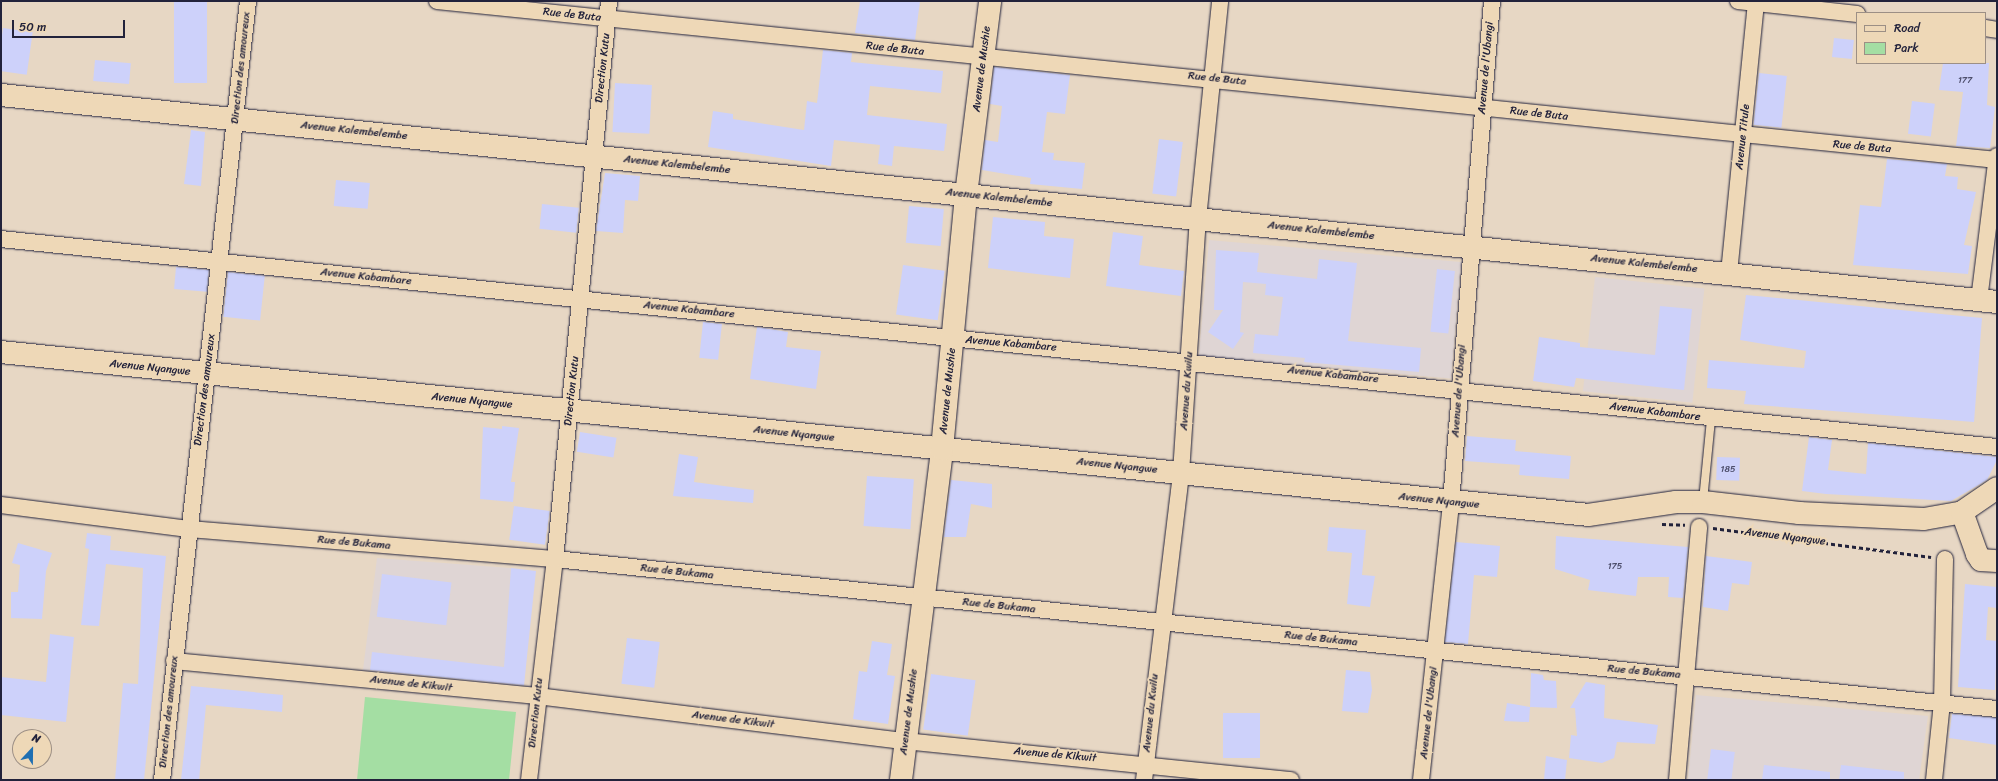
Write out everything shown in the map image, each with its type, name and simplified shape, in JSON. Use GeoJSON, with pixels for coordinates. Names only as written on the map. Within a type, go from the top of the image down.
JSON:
{"type":"FeatureCollection","features":[{"type":"Feature","properties":{"kind":"street","name":"Direction des amoureux"},"geometry":{"type":"LineString","coordinates":[[162,780],[188,529],[220,262],[248,1]]}},
{"type":"Feature","properties":{"kind":"street","name":"Rue de Buta"},"geometry":{"type":"LineString","coordinates":[[437,1],[984,58],[1212,78],[1743,136],[1997,160]]}},
{"type":"Feature","properties":{"kind":"street","name":"Direction Kutu"},"geometry":{"type":"LineString","coordinates":[[529,780],[537,696],[555,559],[582,299],[594,156],[610,1]]}},
{"type":"Feature","properties":{"kind":"street","name":"Avenue de Mushie"},"geometry":{"type":"LineString","coordinates":[[901,780],[942,449],[966,195],[990,1]]}},
{"type":"Feature","properties":{"kind":"street","name":"Avenue du Kwilu"},"geometry":{"type":"LineString","coordinates":[[1144,780],[1161,622],[1181,473],[1198,219],[1220,1]]}},
{"type":"Feature","properties":{"kind":"street","name":"Avenue de l'Ubangi"},"geometry":{"type":"LineString","coordinates":[[1421,780],[1452,502],[1470,246],[1492,1]]}},
{"type":"Feature","properties":{"kind":"street"},"geometry":{"type":"LineString","coordinates":[[1738,1],[1856,14]]}},
{"type":"Feature","properties":{"kind":"street","name":"Avenue Titule"},"geometry":{"type":"LineString","coordinates":[[1729,273],[1756,2]]}},
{"type":"Feature","properties":{"kind":"street"},"geometry":{"type":"LineString","coordinates":[[1986,28],[1997,30]]}},
{"type":"Feature","properties":{"kind":"street","name":"Avenue Kalembelembe"},"geometry":{"type":"LineString","coordinates":[[1,94],[1988,301]]}},
{"type":"Feature","properties":{"kind":"street"},"geometry":{"type":"LineString","coordinates":[[1988,301],[1997,156]]}},
{"type":"Feature","properties":{"kind":"street","name":"Avenue Kabambare"},"geometry":{"type":"LineString","coordinates":[[1,239],[953,339],[1188,360],[1459,388],[1711,419],[1997,447]]}},
{"type":"Feature","properties":{"kind":"street","name":"Avenue Nyangwe"},"geometry":{"type":"LineString","coordinates":[[1,352],[1588,515],[1676,502],[1703,502],[1893,520],[1962,512],[1997,488]]}},
{"type":"Feature","properties":{"kind":"street","name":"Rue de Bukama"},"geometry":{"type":"LineString","coordinates":[[1,505],[188,529],[555,559],[1436,652],[1685,676],[1997,709]]}},
{"type":"Feature","properties":{"kind":"street"},"geometry":{"type":"LineString","coordinates":[[1962,512],[1977,554],[1981,560],[1997,561]]}},
{"type":"Feature","properties":{"kind":"street"},"geometry":{"type":"LineString","coordinates":[[1677,780],[1699,527]]}},
{"type":"Feature","properties":{"kind":"street"},"geometry":{"type":"LineString","coordinates":[[1934,780],[1942,703],[1946,559]]}},
{"type":"Feature","properties":{"kind":"street","name":"Avenue de Kikwit"},"geometry":{"type":"LineString","coordinates":[[174,661],[537,696],[905,741],[1146,764],[1291,780]]}},
{"type":"Feature","properties":{"kind":"lane"},"geometry":{"type":"LineString","coordinates":[[1703,502],[1711,419]]}},
{"type":"Feature","properties":{"kind":"path","name":"Avenue Nyangwe"},"geometry":{"type":"LineString","coordinates":[[1653,523],[1699,527],[1946,559]]}},
{"type":"Feature","properties":{"kind":"shaded area"},"geometry":{"type":"Polygon","coordinates":[[[1209,240],[1461,262],[1451,379],[1199,357],[1209,240]]]}},
{"type":"Feature","properties":{"kind":"shaded area"},"geometry":{"type":"Polygon","coordinates":[[[1595,277],[1704,288],[1692,403],[1583,391],[1595,277]]]}},
{"type":"Feature","properties":{"kind":"shaded area"},"geometry":{"type":"Polygon","coordinates":[[[377,558],[511,568],[531,604],[524,686],[363,670],[377,558]]]}},
{"type":"Feature","properties":{"kind":"shaded area"},"geometry":{"type":"Polygon","coordinates":[[[1696,695],[1928,716],[1919,780],[1688,780],[1696,695]]]}},
{"type":"Feature","properties":{"kind":"green space"},"geometry":{"type":"Polygon","coordinates":[[[365,697],[516,712],[509,780],[357,780],[365,697]]]}},
{"type":"Feature","properties":{"kind":"building"},"geometry":{"type":"Polygon","coordinates":[[[174,1],[207,1],[207,83],[174,83],[174,1]]]}},
{"type":"Feature","properties":{"kind":"building"},"geometry":{"type":"Polygon","coordinates":[[[860,1],[920,1],[915,40],[855,33],[860,1]]]}},
{"type":"Feature","properties":{"kind":"building"},"geometry":{"type":"Polygon","coordinates":[[[3,28],[33,32],[27,75],[1,71],[1,42],[3,28]]]}},
{"type":"Feature","properties":{"kind":"building"},"geometry":{"type":"Polygon","coordinates":[[[1834,38],[1854,40],[1852,59],[1832,57],[1834,38]]]}},
{"type":"Feature","properties":{"kind":"building"},"geometry":{"type":"Polygon","coordinates":[[[823,50],[852,53],[851,62],[943,71],[941,93],[870,86],[867,115],[947,124],[944,151],[894,146],[892,166],[878,164],[880,145],[834,140],[831,166],[708,147],[713,111],[733,114],[733,119],[804,130],[807,101],[817,103],[823,50]]]}},
{"type":"Feature","properties":{"kind":"building"},"geometry":{"type":"Polygon","coordinates":[[[95,60],[131,63],[129,84],[93,81],[95,60]]]}},
{"type":"Feature","properties":{"kind":"building"},"geometry":{"type":"Polygon","coordinates":[[[1989,63],[1987,105],[1995,107],[1990,148],[1956,146],[1963,92],[1939,90],[1943,64],[1989,63]]]}},
{"type":"Feature","properties":{"kind":"building"},"geometry":{"type":"Polygon","coordinates":[[[994,67],[1070,75],[1065,114],[1047,112],[1042,152],[1054,153],[1053,160],[1085,163],[1082,189],[1030,184],[1031,178],[982,170],[985,140],[998,142],[1002,106],[990,104],[994,67]]]}},
{"type":"Feature","properties":{"kind":"building"},"geometry":{"type":"Polygon","coordinates":[[[1759,73],[1787,76],[1781,128],[1754,125],[1759,73]]]}},
{"type":"Feature","properties":{"kind":"building"},"geometry":{"type":"Polygon","coordinates":[[[615,83],[652,85],[649,134],[612,132],[615,83]]]}},
{"type":"Feature","properties":{"kind":"building"},"geometry":{"type":"Polygon","coordinates":[[[1912,101],[1935,104],[1931,137],[1908,134],[1912,101]]]}},
{"type":"Feature","properties":{"kind":"building"},"geometry":{"type":"Polygon","coordinates":[[[191,130],[205,132],[201,186],[184,184],[191,130]]]}},
{"type":"Feature","properties":{"kind":"building"},"geometry":{"type":"Polygon","coordinates":[[[1159,139],[1183,142],[1176,197],[1152,194],[1159,139]]]}},
{"type":"Feature","properties":{"kind":"building"},"geometry":{"type":"Polygon","coordinates":[[[1887,159],[1947,164],[1945,176],[1958,177],[1957,189],[1976,192],[1964,245],[1972,246],[1968,274],[1853,265],[1860,205],[1881,207],[1887,159]]]}},
{"type":"Feature","properties":{"kind":"building"},"geometry":{"type":"Polygon","coordinates":[[[605,173],[640,176],[638,201],[625,200],[623,233],[596,231],[605,173]]]}},
{"type":"Feature","properties":{"kind":"building"},"geometry":{"type":"Polygon","coordinates":[[[336,180],[370,183],[368,209],[334,206],[336,180]]]}},
{"type":"Feature","properties":{"kind":"building"},"geometry":{"type":"Polygon","coordinates":[[[542,204],[579,208],[576,233],[539,229],[542,204]]]}},
{"type":"Feature","properties":{"kind":"building"},"geometry":{"type":"Polygon","coordinates":[[[909,206],[944,209],[941,246],[906,243],[909,206]]]}},
{"type":"Feature","properties":{"kind":"building"},"geometry":{"type":"Polygon","coordinates":[[[993,217],[1045,222],[1044,236],[1074,239],[1070,278],[988,268],[993,217]]]}},
{"type":"Feature","properties":{"kind":"building"},"geometry":{"type":"Polygon","coordinates":[[[1113,232],[1143,236],[1139,265],[1184,271],[1181,296],[1106,286],[1113,232]]]}},
{"type":"Feature","properties":{"kind":"building"},"geometry":{"type":"Polygon","coordinates":[[[1216,250],[1259,253],[1257,272],[1317,279],[1319,259],[1357,263],[1348,341],[1421,348],[1419,372],[1304,362],[1305,358],[1253,353],[1255,334],[1278,336],[1283,297],[1265,295],[1266,284],[1243,282],[1240,332],[1244,333],[1233,349],[1208,332],[1223,310],[1214,310],[1216,250]]]}},
{"type":"Feature","properties":{"kind":"building"},"geometry":{"type":"Polygon","coordinates":[[[903,265],[945,271],[938,320],[896,315],[903,265]]]}},
{"type":"Feature","properties":{"kind":"building"},"geometry":{"type":"Polygon","coordinates":[[[176,267],[209,270],[207,292],[174,289],[176,267]]]}},
{"type":"Feature","properties":{"kind":"building"},"geometry":{"type":"Polygon","coordinates":[[[1437,269],[1455,271],[1448,334],[1430,332],[1437,269]]]}},
{"type":"Feature","properties":{"kind":"building"},"geometry":{"type":"Polygon","coordinates":[[[228,272],[265,276],[260,321],[223,317],[228,272]]]}},
{"type":"Feature","properties":{"kind":"building"},"geometry":{"type":"Polygon","coordinates":[[[1746,295],[1982,318],[1974,422],[1744,404],[1746,391],[1707,388],[1709,360],[1804,368],[1806,351],[1740,340],[1746,295]]]}},
{"type":"Feature","properties":{"kind":"building"},"geometry":{"type":"Polygon","coordinates":[[[1660,306],[1692,309],[1684,390],[1576,378],[1574,387],[1533,381],[1539,337],[1580,343],[1580,347],[1655,355],[1660,306]]]}},
{"type":"Feature","properties":{"kind":"building"},"geometry":{"type":"Polygon","coordinates":[[[703,322],[722,324],[718,360],[699,358],[703,322]]]}},
{"type":"Feature","properties":{"kind":"building"},"geometry":{"type":"Polygon","coordinates":[[[757,327],[788,332],[786,347],[821,351],[816,389],[750,379],[757,327]]]}},
{"type":"Feature","properties":{"kind":"building"},"geometry":{"type":"Polygon","coordinates":[[[502,426],[519,428],[511,482],[515,482],[513,502],[480,499],[483,427],[502,429],[502,426]]]}},
{"type":"Feature","properties":{"kind":"building"},"geometry":{"type":"Polygon","coordinates":[[[580,432],[617,438],[613,458],[577,452],[580,432]]]}},
{"type":"Feature","properties":{"kind":"building"},"geometry":{"type":"Polygon","coordinates":[[[1467,436],[1516,440],[1515,451],[1571,456],[1569,479],[1519,475],[1520,465],[1465,461],[1467,436]]]}},
{"type":"Feature","properties":{"kind":"building"},"geometry":{"type":"Polygon","coordinates":[[[1809,437],[1832,440],[1828,470],[1866,474],[1868,443],[1997,457],[1997,460],[1987,480],[1951,501],[1826,494],[1802,491],[1809,437]]]}},
{"type":"Feature","properties":{"kind":"building"},"geometry":{"type":"Polygon","coordinates":[[[679,454],[698,457],[694,482],[754,490],[753,503],[673,496],[679,454]]]}},
{"type":"Feature","properties":{"kind":"building"},"geometry":{"type":"Polygon","coordinates":[[[1717,457],[1740,458],[1739,481],[1716,480],[1717,457]]]}},
{"type":"Feature","properties":{"kind":"building"},"geometry":{"type":"Polygon","coordinates":[[[867,476],[914,479],[910,529],[864,526],[867,476]]]}},
{"type":"Feature","properties":{"kind":"building"},"geometry":{"type":"Polygon","coordinates":[[[951,480],[992,484],[992,508],[971,504],[966,537],[944,537],[951,480]]]}},
{"type":"Feature","properties":{"kind":"building"},"geometry":{"type":"Polygon","coordinates":[[[514,506],[550,511],[545,545],[509,540],[514,506]]]}},
{"type":"Feature","properties":{"kind":"building"},"geometry":{"type":"Polygon","coordinates":[[[1329,527],[1366,530],[1362,575],[1375,576],[1370,607],[1347,604],[1352,553],[1327,551],[1329,527]]]}},
{"type":"Feature","properties":{"kind":"building"},"geometry":{"type":"Polygon","coordinates":[[[87,533],[111,536],[110,550],[166,556],[144,780],[115,780],[123,683],[138,684],[143,568],[106,564],[99,626],[81,625],[89,549],[85,548],[87,533]]]}},
{"type":"Feature","properties":{"kind":"building"},"geometry":{"type":"Polygon","coordinates":[[[1556,536],[1688,547],[1683,598],[1668,597],[1669,577],[1638,577],[1636,596],[1588,590],[1590,580],[1555,569],[1556,536]]]}},
{"type":"Feature","properties":{"kind":"building"},"geometry":{"type":"Polygon","coordinates":[[[1456,542],[1500,546],[1497,577],[1474,575],[1468,644],[1445,642],[1456,542]]]}},
{"type":"Feature","properties":{"kind":"building"},"geometry":{"type":"Polygon","coordinates":[[[18,543],[52,553],[46,571],[42,619],[11,618],[11,592],[18,592],[20,565],[12,563],[18,543]]]}},
{"type":"Feature","properties":{"kind":"building"},"geometry":{"type":"Polygon","coordinates":[[[1706,556],[1752,562],[1749,585],[1732,583],[1728,611],[1703,607],[1706,556]]]}},
{"type":"Feature","properties":{"kind":"building"},"geometry":{"type":"Polygon","coordinates":[[[511,568],[536,571],[524,685],[370,670],[372,652],[504,667],[511,568]]]}},
{"type":"Feature","properties":{"kind":"building"},"geometry":{"type":"Polygon","coordinates":[[[382,574],[451,583],[446,625],[377,617],[382,574]]]}},
{"type":"Feature","properties":{"kind":"building"},"geometry":{"type":"Polygon","coordinates":[[[1965,584],[1997,587],[1997,608],[1988,607],[1986,640],[1997,641],[1995,690],[1958,687],[1965,584]]]}},
{"type":"Feature","properties":{"kind":"building"},"geometry":{"type":"Polygon","coordinates":[[[50,634],[74,637],[66,722],[1,715],[1,677],[46,682],[50,634]]]}},
{"type":"Feature","properties":{"kind":"building"},"geometry":{"type":"Polygon","coordinates":[[[627,638],[660,642],[654,688],[621,684],[627,638]]]}},
{"type":"Feature","properties":{"kind":"building"},"geometry":{"type":"Polygon","coordinates":[[[872,641],[892,644],[887,675],[895,676],[888,724],[853,719],[859,671],[867,672],[872,641]]]}},
{"type":"Feature","properties":{"kind":"building"},"geometry":{"type":"Polygon","coordinates":[[[1346,670],[1370,672],[1372,690],[1368,713],[1342,711],[1346,670]]]}},
{"type":"Feature","properties":{"kind":"building"},"geometry":{"type":"Polygon","coordinates":[[[1531,673],[1543,675],[1544,680],[1556,681],[1557,708],[1530,707],[1531,673]]]}},
{"type":"Feature","properties":{"kind":"building"},"geometry":{"type":"Polygon","coordinates":[[[931,674],[976,680],[968,736],[923,729],[931,674]]]}},
{"type":"Feature","properties":{"kind":"building"},"geometry":{"type":"Polygon","coordinates":[[[1586,682],[1605,685],[1604,718],[1658,725],[1655,744],[1617,742],[1614,758],[1602,763],[1569,758],[1571,735],[1577,736],[1575,708],[1570,708],[1586,682]]]}},
{"type":"Feature","properties":{"kind":"building"},"geometry":{"type":"Polygon","coordinates":[[[191,686],[283,695],[282,712],[206,705],[199,780],[181,780],[191,686]]]}},
{"type":"Feature","properties":{"kind":"building"},"geometry":{"type":"Polygon","coordinates":[[[1507,703],[1530,707],[1529,722],[1504,721],[1507,703]]]}},
{"type":"Feature","properties":{"kind":"building"},"geometry":{"type":"Polygon","coordinates":[[[1223,713],[1260,713],[1260,758],[1223,758],[1223,713]]]}},
{"type":"Feature","properties":{"kind":"building"},"geometry":{"type":"Polygon","coordinates":[[[1952,714],[1997,718],[1997,745],[1949,738],[1952,714]]]}},
{"type":"Feature","properties":{"kind":"building"},"geometry":{"type":"Polygon","coordinates":[[[1711,749],[1735,752],[1731,780],[1707,780],[1711,749]]]}},
{"type":"Feature","properties":{"kind":"building"},"geometry":{"type":"Polygon","coordinates":[[[1546,756],[1567,760],[1565,780],[1544,780],[1546,756]]]}},
{"type":"Feature","properties":{"kind":"building"},"geometry":{"type":"Polygon","coordinates":[[[1764,765],[1830,772],[1830,780],[1762,780],[1764,765]]]}},
{"type":"Feature","properties":{"kind":"building"},"geometry":{"type":"Polygon","coordinates":[[[1841,765],[1904,772],[1904,780],[1839,780],[1841,765]]]}}]}
